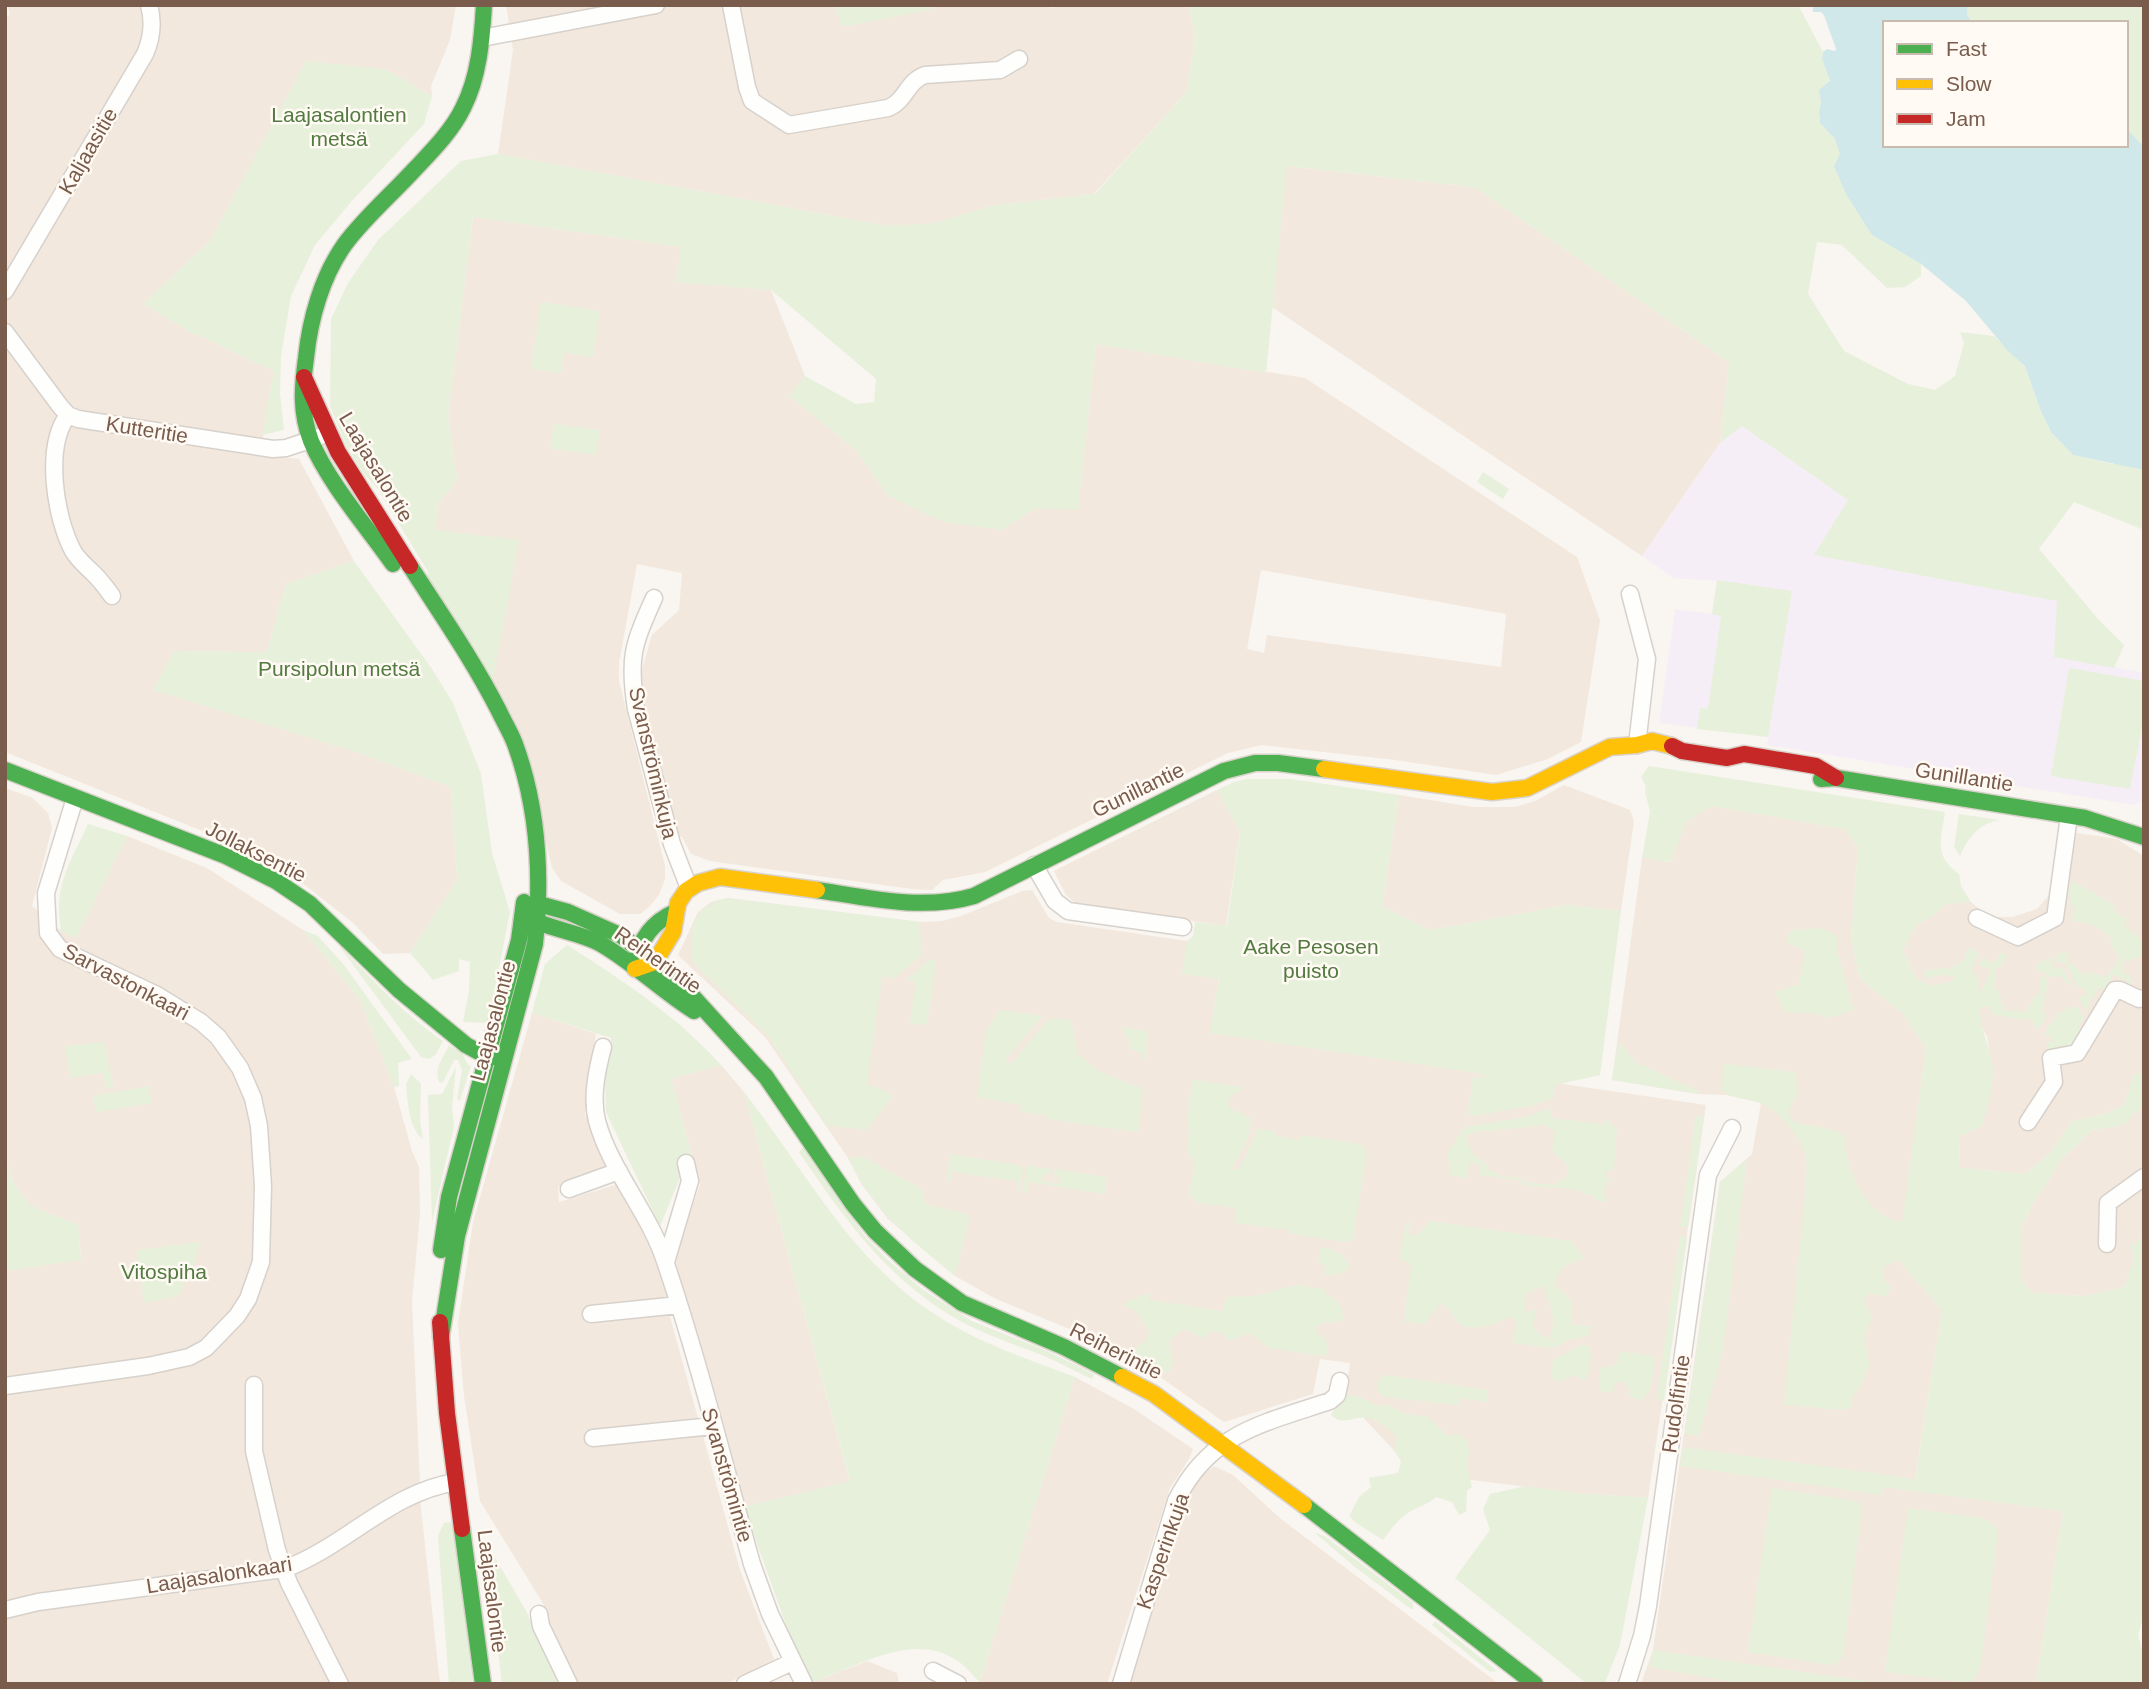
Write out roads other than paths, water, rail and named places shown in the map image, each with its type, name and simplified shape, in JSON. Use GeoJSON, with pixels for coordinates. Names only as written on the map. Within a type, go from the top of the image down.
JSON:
{"type":"FeatureCollection","features":[{"type":"Feature","properties":{"kind":"main road","name":"Laajasalontie"},"geometry":{"type":"LineString","coordinates":[[438,612],[413,592],[326,470],[311,440],[300,396],[310,328],[321,289],[330,269],[345,244],[456,122],[469,95],[482,38],[484,5]]}},
{"type":"Feature","properties":{"kind":"main road","name":"Laajasalontie"},"geometry":{"type":"LineString","coordinates":[[304,377],[315,397],[328,434],[484,682],[515,744],[528,793],[536,841],[538,904],[535,944],[457,1236],[441,1337]]}},
{"type":"Feature","properties":{"kind":"main road","name":"Laajasalontie"},"geometry":{"type":"LineString","coordinates":[[483,1684],[443,1377],[437,1286],[449,1197],[519,940],[523,913],[525,866],[521,813],[500,717]]}},
{"type":"Feature","properties":{"kind":"main road","name":"Gunillantie"},"geometry":{"type":"LineString","coordinates":[[689,888],[705,879],[720,877],[914,904],[937,904],[974,896],[1034,864],[1241,765],[1278,762],[1492,792],[1527,788],[1610,747],[1637,745],[1663,756],[1682,751],[1727,758],[1744,754],[1816,766],[1836,778],[2077,817],[2144,837]]}},
{"type":"Feature","properties":{"kind":"main road","name":"Jollaksentie"},"geometry":{"type":"LineString","coordinates":[[5,770],[131,817],[214,851],[276,881],[310,904],[399,990],[449,1031],[490,1050]]}},
{"type":"Feature","properties":{"kind":"main road","name":"Gunillantie"},"geometry":{"type":"LineString","coordinates":[[2077,817],[2122,817],[2144,824]]}},
{"type":"Feature","properties":{"kind":"main road"},"geometry":{"type":"LineString","coordinates":[[675,912],[660,917],[637,947],[635,969],[655,962],[674,927],[675,912],[689,888]]}},
{"type":"Feature","properties":{"kind":"main road"},"geometry":{"type":"LineString","coordinates":[[523,913],[538,904]]}},
{"type":"Feature","properties":{"kind":"main road","name":"Reiherintie"},"geometry":{"type":"LineString","coordinates":[[538,904],[591,921],[637,947],[684,987],[765,1077],[853,1204],[875,1231],[915,1269],[954,1298],[1126,1377],[1180,1411],[1535,1684]]}},
{"type":"Feature","properties":{"kind":"main road","name":"Reiherintie"},"geometry":{"type":"LineString","coordinates":[[523,913],[537,924],[590,938],[673,999],[716,1025]]}},
{"type":"Feature","properties":{"kind":"main road"},"geometry":{"type":"LineString","coordinates":[[490,1050],[506,1057]]}},
{"type":"Feature","properties":{"kind":"street","name":"Kaljaasitie"},"geometry":{"type":"LineString","coordinates":[[5,291],[145,54],[152,34],[149,5]]}},
{"type":"Feature","properties":{"kind":"street"},"geometry":{"type":"LineString","coordinates":[[482,38],[656,5]]}},
{"type":"Feature","properties":{"kind":"street"},"geometry":{"type":"LineString","coordinates":[[731,5],[752,101],[789,125],[895,105],[914,80],[925,75],[1000,70],[1018,60]]}},
{"type":"Feature","properties":{"kind":"street"},"geometry":{"type":"LineString","coordinates":[[5,332],[68,415],[58,430],[55,441],[53,459],[56,491],[74,552],[112,596]]}},
{"type":"Feature","properties":{"kind":"street","name":"Kutteritie"},"geometry":{"type":"LineString","coordinates":[[68,415],[91,422],[265,449],[286,448],[328,434]]}},
{"type":"Feature","properties":{"kind":"street"},"geometry":{"type":"LineString","coordinates":[[1630,594],[1647,659],[1637,745]]}},
{"type":"Feature","properties":{"kind":"street","name":"Svanströminkuja"},"geometry":{"type":"LineString","coordinates":[[654,598],[634,642],[633,687],[636,709],[672,844],[689,888]]}},
{"type":"Feature","properties":{"kind":"street","name":"Sarvastonkaari"},"geometry":{"type":"LineString","coordinates":[[5,1386],[148,1366],[189,1357],[206,1348],[237,1316],[248,1298],[261,1262],[263,1186],[259,1126],[253,1098],[240,1068],[218,1037],[201,1022],[157,995],[60,949],[48,933],[46,893],[75,797]]}},
{"type":"Feature","properties":{"kind":"street"},"geometry":{"type":"LineString","coordinates":[[1977,918],[2018,937],[2055,918],[2077,817]]}},
{"type":"Feature","properties":{"kind":"street"},"geometry":{"type":"LineString","coordinates":[[1034,864],[1055,901],[1068,911],[1183,927]]}},
{"type":"Feature","properties":{"kind":"street"},"geometry":{"type":"LineString","coordinates":[[2028,1122],[2053,1082],[2051,1058],[2077,1054],[2115,990],[2139,999],[2144,998]]}},
{"type":"Feature","properties":{"kind":"street","name":"Svanströmintie"},"geometry":{"type":"LineString","coordinates":[[603,1047],[595,1104],[604,1142],[666,1262],[752,1564],[792,1662],[804,1684]]}},
{"type":"Feature","properties":{"kind":"street","name":"Rudolfintie"},"geometry":{"type":"LineString","coordinates":[[1627,1684],[1648,1606],[1708,1175],[1732,1128]]}},
{"type":"Feature","properties":{"kind":"street"},"geometry":{"type":"LineString","coordinates":[[666,1262],[690,1181],[686,1163]]}},
{"type":"Feature","properties":{"kind":"street"},"geometry":{"type":"LineString","coordinates":[[569,1189],[619,1171]]}},
{"type":"Feature","properties":{"kind":"street"},"geometry":{"type":"LineString","coordinates":[[2106,1244],[2108,1203],[2144,1177]]}},
{"type":"Feature","properties":{"kind":"street"},"geometry":{"type":"LineString","coordinates":[[591,1314],[679,1305]]}},
{"type":"Feature","properties":{"kind":"street","name":"Kasperinkuja"},"geometry":{"type":"LineString","coordinates":[[1121,1684],[1176,1501],[1190,1478],[1222,1444],[1249,1428],[1330,1401],[1337,1395],[1340,1381]]}},
{"type":"Feature","properties":{"kind":"street"},"geometry":{"type":"LineString","coordinates":[[254,1385],[254,1451],[284,1569],[340,1684]]}},
{"type":"Feature","properties":{"kind":"street"},"geometry":{"type":"LineString","coordinates":[[593,1438],[713,1426]]}},
{"type":"Feature","properties":{"kind":"street","name":"Laajasalonkaari"},"geometry":{"type":"LineString","coordinates":[[5,1610],[38,1602],[284,1569],[316,1556],[405,1497],[429,1487],[456,1482]]}},
{"type":"Feature","properties":{"kind":"street"},"geometry":{"type":"LineString","coordinates":[[539,1614],[541,1626],[569,1684]]}},
{"type":"Feature","properties":{"kind":"street"},"geometry":{"type":"LineString","coordinates":[[746,1684],[792,1662]]}},
{"type":"Feature","properties":{"kind":"street"},"geometry":{"type":"LineString","coordinates":[[933,1671],[958,1684]]}},
{"type":"Feature","properties":{"kind":"water"},"geometry":{"type":"Polygon","coordinates":[[[1813,5],[1967,5],[1967,14],[1971,21],[1883,21],[1883,147],[2128,147],[2128,130],[2144,147],[2144,470],[2073,455],[2051,432],[2025,366],[2008,351],[1966,301],[1921,264],[1872,235],[1846,194],[1834,166],[1840,154],[1835,139],[1820,123],[1819,90],[1830,81],[1822,59],[1823,52],[1836,49],[1824,15],[1821,12],[1813,12],[1813,5]]]}},
{"type":"Feature","properties":{"kind":"park label","name":"Laajasalontien metsä"},"geometry":{"type":"Point","coordinates":[339,127]}},
{"type":"Feature","properties":{"kind":"park label","name":"Pursipolun metsä"},"geometry":{"type":"Point","coordinates":[339,669]}},
{"type":"Feature","properties":{"kind":"park label","name":"Aake Pesosen puisto"},"geometry":{"type":"Point","coordinates":[1311,959]}},
{"type":"Feature","properties":{"kind":"park label","name":"Vitospiha"},"geometry":{"type":"Point","coordinates":[164,1272]}}]}
